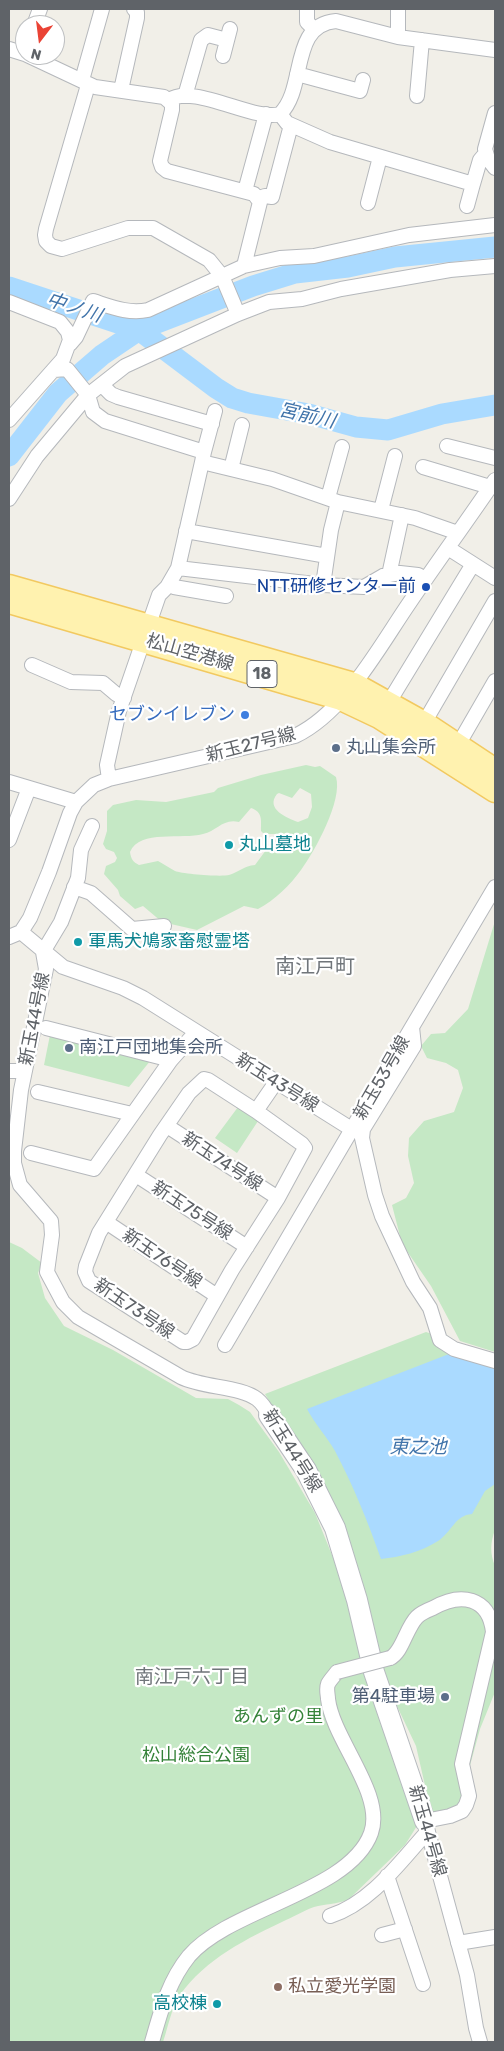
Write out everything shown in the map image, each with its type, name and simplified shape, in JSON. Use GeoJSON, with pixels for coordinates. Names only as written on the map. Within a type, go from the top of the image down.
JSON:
{"type":"FeatureCollection","features":[{"type":"Feature","properties":{"kind":"main road","name":"松山空港線"},"geometry":{"type":"LineString","coordinates":[[9,586],[146,632],[389,702],[424,723],[453,753]]}},
{"type":"Feature","properties":{"kind":"main road","name":"松山空港線"},"geometry":{"type":"LineString","coordinates":[[9,602],[146,632]]}},
{"type":"Feature","properties":{"kind":"main road","name":"松山空港線"},"geometry":{"type":"LineString","coordinates":[[347,691],[379,717],[495,774]]}},
{"type":"Feature","properties":{"kind":"street"},"geometry":{"type":"LineString","coordinates":[[102,9],[85,82],[46,228],[46,240],[50,246],[62,249],[128,228],[153,228],[209,260],[223,279],[236,312]]}},
{"type":"Feature","properties":{"kind":"street"},"geometry":{"type":"LineString","coordinates":[[120,90],[137,18],[137,12],[134,9]]}},
{"type":"Feature","properties":{"kind":"street"},"geometry":{"type":"LineString","coordinates":[[307,9],[307,22],[314,29]]}},
{"type":"Feature","properties":{"kind":"street"},"geometry":{"type":"LineString","coordinates":[[398,9],[398,37]]}},
{"type":"Feature","properties":{"kind":"street"},"geometry":{"type":"LineString","coordinates":[[245,191],[273,114],[288,103],[308,37],[314,29],[326,22],[336,21],[398,37],[495,50]]}},
{"type":"Feature","properties":{"kind":"street"},"geometry":{"type":"LineString","coordinates":[[185,96],[201,40],[208,35],[229,34],[223,56]]}},
{"type":"Feature","properties":{"kind":"street"},"geometry":{"type":"LineString","coordinates":[[417,96],[422,40]]}},
{"type":"Feature","properties":{"kind":"street"},"geometry":{"type":"LineString","coordinates":[[47,65],[85,82],[120,90],[158,95],[169,100],[172,110],[161,153],[160,161],[162,167],[166,171],[245,191],[254,194],[258,198],[259,208],[244,266]]}},
{"type":"Feature","properties":{"kind":"street"},"geometry":{"type":"LineString","coordinates":[[297,74],[360,91],[363,80]]}},
{"type":"Feature","properties":{"kind":"street"},"geometry":{"type":"LineString","coordinates":[[169,100],[175,96],[185,96],[273,114],[291,125],[330,142],[473,184]]}},
{"type":"Feature","properties":{"kind":"street"},"geometry":{"type":"LineString","coordinates":[[467,206],[480,160],[491,160],[495,113]]}},
{"type":"Feature","properties":{"kind":"street"},"geometry":{"type":"LineString","coordinates":[[258,198],[272,197],[291,125]]}},
{"type":"Feature","properties":{"kind":"street"},"geometry":{"type":"LineString","coordinates":[[368,203],[380,157]]}},
{"type":"Feature","properties":{"kind":"street"},"geometry":{"type":"LineString","coordinates":[[9,420],[61,370],[63,359],[93,301],[118,310],[136,312],[148,310],[223,279],[244,266],[280,258],[314,256],[410,235],[495,225]]}},
{"type":"Feature","properties":{"kind":"street"},"geometry":{"type":"LineString","coordinates":[[9,499],[37,456],[88,395],[125,366],[164,349],[236,312],[270,302],[302,299],[396,278],[495,266]]}},
{"type":"Feature","properties":{"kind":"street"},"geometry":{"type":"LineString","coordinates":[[9,302],[60,322],[68,332],[70,344]]}},
{"type":"Feature","properties":{"kind":"street"},"geometry":{"type":"LineString","coordinates":[[61,370],[88,395],[93,412],[105,420],[231,468],[272,479],[333,500],[402,515],[458,533]]}},
{"type":"Feature","properties":{"kind":"street"},"geometry":{"type":"LineString","coordinates":[[102,385],[118,397],[214,418],[203,457],[178,568],[169,584],[159,595],[119,710],[107,766],[110,779]]}},
{"type":"Feature","properties":{"kind":"street"},"geometry":{"type":"LineString","coordinates":[[231,468],[242,425]]}},
{"type":"Feature","properties":{"kind":"street"},"geometry":{"type":"LineString","coordinates":[[447,446],[495,458]]}},
{"type":"Feature","properties":{"kind":"street"},"geometry":{"type":"LineString","coordinates":[[323,585],[331,530],[333,500],[342,447]]}},
{"type":"Feature","properties":{"kind":"street"},"geometry":{"type":"LineString","coordinates":[[382,510],[394,456]]}},
{"type":"Feature","properties":{"kind":"street"},"geometry":{"type":"LineString","coordinates":[[423,467],[493,484]]}},
{"type":"Feature","properties":{"kind":"street","name":"新玉27号線"},"geometry":{"type":"LineString","coordinates":[[15,935],[30,918],[76,802],[94,785],[110,779],[295,736],[307,731],[323,718],[347,691],[493,484]]}},
{"type":"Feature","properties":{"kind":"street"},"geometry":{"type":"LineString","coordinates":[[389,575],[402,515]]}},
{"type":"Feature","properties":{"kind":"street"},"geometry":{"type":"LineString","coordinates":[[186,531],[327,556]]}},
{"type":"Feature","properties":{"kind":"street"},"geometry":{"type":"LineString","coordinates":[[448,548],[495,578]]}},
{"type":"Feature","properties":{"kind":"street"},"geometry":{"type":"LineString","coordinates":[[389,702],[473,564]]}},
{"type":"Feature","properties":{"kind":"street"},"geometry":{"type":"LineString","coordinates":[[178,568],[323,585],[364,587],[389,575],[409,573],[426,579]]}},
{"type":"Feature","properties":{"kind":"street"},"geometry":{"type":"LineString","coordinates":[[169,584],[174,587],[226,596]]}},
{"type":"Feature","properties":{"kind":"street"},"geometry":{"type":"LineString","coordinates":[[424,723],[495,601]]}},
{"type":"Feature","properties":{"kind":"street"},"geometry":{"type":"LineString","coordinates":[[32,665],[71,682],[103,683],[124,698]]}},
{"type":"Feature","properties":{"kind":"street"},"geometry":{"type":"LineString","coordinates":[[453,753],[495,681]]}},
{"type":"Feature","properties":{"kind":"street"},"geometry":{"type":"LineString","coordinates":[[9,782],[76,802]]}},
{"type":"Feature","properties":{"kind":"street"},"geometry":{"type":"LineString","coordinates":[[9,840],[29,788]]}},
{"type":"Feature","properties":{"kind":"street"},"geometry":{"type":"LineString","coordinates":[[43,952],[60,922],[74,887],[80,870],[81,850],[92,826]]}},
{"type":"Feature","properties":{"kind":"street"},"geometry":{"type":"LineString","coordinates":[[74,887],[91,893],[132,929],[164,926]]}},
{"type":"Feature","properties":{"kind":"street","name":"新玉53号線"},"geometry":{"type":"LineString","coordinates":[[225,1345],[495,887]]}},
{"type":"Feature","properties":{"kind":"street","name":"新玉43号線"},"geometry":{"type":"LineString","coordinates":[[15,935],[63,967],[123,988],[143,998],[353,1130]]}},
{"type":"Feature","properties":{"kind":"street","name":"新玉44号線"},"geometry":{"type":"LineString","coordinates":[[43,952],[46,969],[12,1147],[15,1186],[51,1221],[52,1235],[44,1269],[63,1302],[78,1317],[193,1383],[239,1392],[257,1399],[306,1470],[336,1528],[357,1600],[374,1672],[426,1826],[467,1975],[480,2042]]}},
{"type":"Feature","properties":{"kind":"street"},"geometry":{"type":"LineString","coordinates":[[412,1027],[414,1046],[363,1129],[362,1138],[375,1195],[382,1216],[413,1282],[430,1308],[440,1340],[454,1349],[495,1361]]}},
{"type":"Feature","properties":{"kind":"street"},"geometry":{"type":"LineString","coordinates":[[46,1028],[171,1060]]}},
{"type":"Feature","properties":{"kind":"street"},"geometry":{"type":"LineString","coordinates":[[31,1153],[94,1169],[171,1060],[196,1032]]}},
{"type":"Feature","properties":{"kind":"street"},"geometry":{"type":"LineString","coordinates":[[9,1071],[25,1071]]}},
{"type":"Feature","properties":{"kind":"street","name":"新玉73号線"},"geometry":{"type":"LineString","coordinates":[[204,1079],[256,1111],[305,1148],[278,1198],[217,1296],[193,1339],[187,1342],[183,1342],[89,1281],[85,1272],[106,1222],[167,1126],[189,1093],[204,1079]]}},
{"type":"Feature","properties":{"kind":"street"},"geometry":{"type":"LineString","coordinates":[[256,1111],[276,1082]]}},
{"type":"Feature","properties":{"kind":"street"},"geometry":{"type":"LineString","coordinates":[[38,1092],[132,1114]]}},
{"type":"Feature","properties":{"kind":"street","name":"新玉74号線"},"geometry":{"type":"LineString","coordinates":[[167,1126],[278,1198]]}},
{"type":"Feature","properties":{"kind":"street","name":"新玉75号線"},"geometry":{"type":"LineString","coordinates":[[136,1175],[247,1247]]}},
{"type":"Feature","properties":{"kind":"street","name":"新玉76号線"},"geometry":{"type":"LineString","coordinates":[[106,1222],[217,1296]]}},
{"type":"Feature","properties":{"kind":"street"},"geometry":{"type":"LineString","coordinates":[[152,2042],[163,2002],[170,1987],[191,1955],[213,1936],[232,1925],[309,1888],[340,1870],[359,1853],[372,1832],[374,1815],[368,1792],[329,1708],[328,1685],[337,1672],[390,1658],[396,1653],[405,1634],[418,1616],[439,1604],[465,1598],[474,1601],[486,1610],[493,1632],[462,1764],[469,1796],[466,1805],[462,1811],[426,1826],[387,1876],[347,1911],[330,1916]]}},
{"type":"Feature","properties":{"kind":"street"},"geometry":{"type":"LineString","coordinates":[[387,1876],[422,1984]]}},
{"type":"Feature","properties":{"kind":"street"},"geometry":{"type":"LineString","coordinates":[[382,1936],[405,1929]]}},
{"type":"Feature","properties":{"kind":"street"},"geometry":{"type":"LineString","coordinates":[[458,1943],[495,1937]]}},
{"type":"Feature","properties":{"kind":"green space"},"geometry":{"type":"Polygon","coordinates":[[[306,765],[320,766],[336,777],[337,787],[332,812],[320,838],[301,870],[276,897],[258,909],[244,906],[197,930],[162,922],[143,906],[135,909],[120,896],[118,890],[104,874],[106,866],[115,862],[117,858],[114,852],[106,849],[103,844],[107,831],[107,811],[113,805],[136,800],[166,802],[214,792],[218,788],[261,775],[306,765]],[[300,788],[292,798],[279,793],[274,799],[275,808],[279,812],[298,822],[308,818],[312,807],[311,794],[300,788]],[[251,808],[239,822],[224,823],[203,834],[143,840],[135,845],[130,852],[132,858],[139,865],[158,861],[179,872],[225,876],[255,865],[266,850],[280,842],[281,837],[276,834],[264,834],[261,831],[261,820],[258,812],[251,808]]]}},
{"type":"Feature","properties":{"kind":"green space"},"geometry":{"type":"Polygon","coordinates":[[[495,921],[495,1352],[460,1341],[431,1286],[402,1244],[392,1205],[406,1198],[414,1183],[408,1156],[409,1138],[424,1121],[454,1112],[463,1088],[458,1070],[446,1063],[427,1058],[421,1046],[431,1034],[445,1033],[468,1009],[495,921]]]}},
{"type":"Feature","properties":{"kind":"green space"},"geometry":{"type":"Polygon","coordinates":[[[51,1030],[155,1055],[129,1087],[44,1065],[51,1030]]]}},
{"type":"Feature","properties":{"kind":"green space"},"geometry":{"type":"Polygon","coordinates":[[[241,1103],[260,1118],[237,1153],[215,1138],[241,1103]]]}},
{"type":"Feature","properties":{"kind":"green space","name":"松山総合公園"},"geometry":{"type":"Polygon","coordinates":[[[9,1242],[22,1248],[42,1263],[38,1273],[45,1298],[64,1326],[113,1350],[196,1398],[228,1399],[239,1405],[250,1412],[279,1452],[315,1513],[334,1560],[420,1821],[405,1845],[348,1900],[304,1911],[242,1942],[202,1971],[190,1982],[177,2000],[163,2042],[9,2042],[9,1242]]]}},
{"type":"Feature","properties":{"kind":"green space"},"geometry":{"type":"Polygon","coordinates":[[[426,1332],[495,1355],[495,1530],[491,1548],[495,1566],[495,1692],[480,1729],[469,1769],[475,1795],[434,1825],[416,1746],[385,1681],[338,1516],[265,1394],[426,1332]]]}},
{"type":"Feature","properties":{"kind":"water","name":"東之池"},"geometry":{"type":"Polygon","coordinates":[[[449,1354],[495,1369],[495,1484],[485,1491],[472,1514],[466,1515],[457,1521],[438,1541],[410,1553],[381,1559],[342,1464],[307,1409],[449,1354]]]}},
{"type":"Feature","properties":{"kind":"waterway","name":"宮前川"},"geometry":{"type":"LineString","coordinates":[[9,456],[58,393],[102,355],[139,330],[253,286],[295,273],[348,267],[395,257],[495,247]]}},
{"type":"Feature","properties":{"kind":"waterway","name":"宮前川"},"geometry":{"type":"LineString","coordinates":[[9,287],[139,330],[216,388],[232,398],[248,403],[309,414],[356,427],[388,430],[442,414],[495,405]]}},
{"type":"Feature","properties":{"kind":"place","name":"NTT研修センター前"},"geometry":{"type":"Point","coordinates":[426,587]}},
{"type":"Feature","properties":{"kind":"place","name":"セブンイレブン"},"geometry":{"type":"Point","coordinates":[245,715]}},
{"type":"Feature","properties":{"kind":"place","name":"丸山集会所"},"geometry":{"type":"Point","coordinates":[336,748]}},
{"type":"Feature","properties":{"kind":"place","name":"丸山墓地"},"geometry":{"type":"Point","coordinates":[229,845]}},
{"type":"Feature","properties":{"kind":"place","name":"軍馬犬鳩家畜慰霊塔"},"geometry":{"type":"Point","coordinates":[78,942]}},
{"type":"Feature","properties":{"kind":"place","name":"南江戸団地集会所"},"geometry":{"type":"Point","coordinates":[69,1048]}},
{"type":"Feature","properties":{"kind":"place","name":"第4駐車場"},"geometry":{"type":"Point","coordinates":[445,1697]}},
{"type":"Feature","properties":{"kind":"place","name":"私立愛光学園"},"geometry":{"type":"Point","coordinates":[278,1987]}},
{"type":"Feature","properties":{"kind":"place","name":"高校棟"},"geometry":{"type":"Point","coordinates":[217,2004]}},
{"type":"Feature","properties":{"kind":"district","name":"南江戸町"},"geometry":{"type":"Point","coordinates":[315,967]}},
{"type":"Feature","properties":{"kind":"district","name":"南江戸六丁目"},"geometry":{"type":"Point","coordinates":[192,1678]}},
{"type":"Feature","properties":{"kind":"water label","name":"中ノ川"},"geometry":{"type":"Point","coordinates":[74,308]}},
{"type":"Feature","properties":{"kind":"park label","name":"あんずの里"},"geometry":{"type":"Point","coordinates":[278,1717]}}]}
